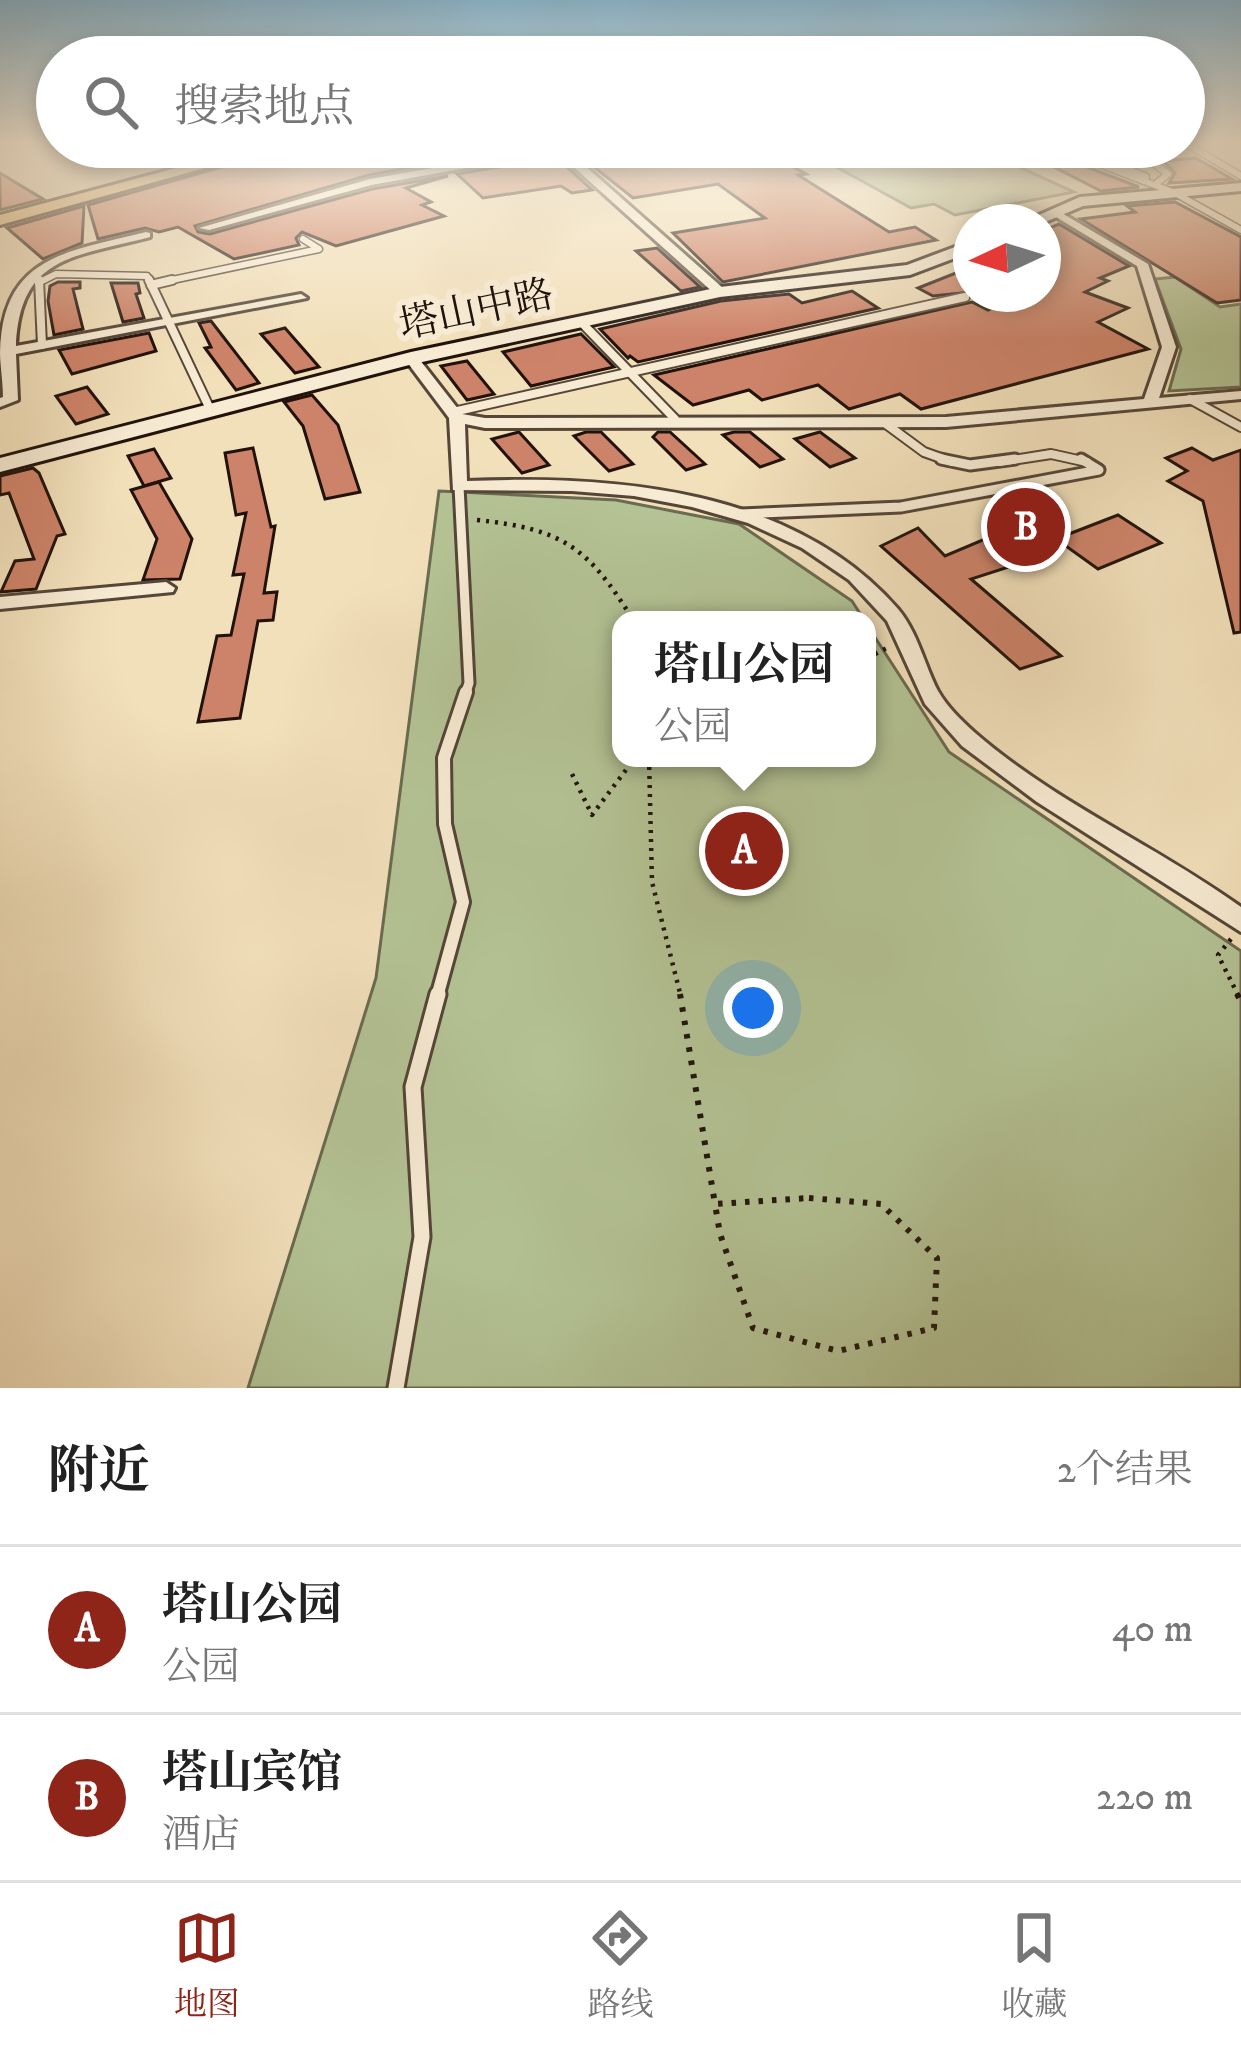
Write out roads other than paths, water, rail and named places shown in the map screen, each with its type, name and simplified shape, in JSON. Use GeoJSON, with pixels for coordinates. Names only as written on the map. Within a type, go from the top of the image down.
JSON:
{"type":"FeatureCollection","features":[{"type":"Feature","properties":{"kind":"main road"},"geometry":{"type":"LineString","coordinates":[[0,217],[29,209]]}},
{"type":"Feature","properties":{"kind":"main road"},"geometry":{"type":"LineString","coordinates":[[0,217],[32,209]]}},
{"type":"Feature","properties":{"kind":"street"},"geometry":{"type":"LineString","coordinates":[[205,228],[274,209]]}},
{"type":"Feature","properties":{"kind":"street"},"geometry":{"type":"LineString","coordinates":[[629,209],[720,292]]}},
{"type":"Feature","properties":{"kind":"street"},"geometry":{"type":"LineString","coordinates":[[1061,216],[1142,264],[1168,347],[1150,403]]}},
{"type":"Feature","properties":{"kind":"street"},"geometry":{"type":"LineString","coordinates":[[0,403],[11,400],[2,353],[10,296],[26,274],[73,254],[146,236]]}},
{"type":"Feature","properties":{"kind":"street","name":"塔山中路"},"geometry":{"type":"LineString","coordinates":[[0,465],[412,358],[720,292],[910,270],[953,253]]}},
{"type":"Feature","properties":{"kind":"street"},"geometry":{"type":"LineString","coordinates":[[2,353],[301,298]]}},
{"type":"Feature","properties":{"kind":"street"},"geometry":{"type":"LineString","coordinates":[[412,358],[455,416],[459,486],[538,481],[741,514],[837,560],[895,617],[934,702],[982,751],[1241,922]]}},
{"type":"Feature","properties":{"kind":"street"},"geometry":{"type":"LineString","coordinates":[[455,416],[484,423],[675,419],[886,424],[1241,395]]}},
{"type":"Feature","properties":{"kind":"street"},"geometry":{"type":"LineString","coordinates":[[0,603],[166,588]]}},
{"type":"Feature","properties":{"kind":"lane"},"geometry":{"type":"LineString","coordinates":[[1203,209],[1241,230]]}},
{"type":"Feature","properties":{"kind":"lane"},"geometry":{"type":"LineString","coordinates":[[151,285],[319,249],[303,239]]}},
{"type":"Feature","properties":{"kind":"lane"},"geometry":{"type":"LineString","coordinates":[[42,345],[38,281],[56,274],[147,276],[210,409]]}},
{"type":"Feature","properties":{"kind":"lane"},"geometry":{"type":"LineString","coordinates":[[455,416],[953,300]]}},
{"type":"Feature","properties":{"kind":"lane"},"geometry":{"type":"LineString","coordinates":[[580,322],[675,419]]}},
{"type":"Feature","properties":{"kind":"lane"},"geometry":{"type":"LineString","coordinates":[[1190,399],[1241,427]]}},
{"type":"Feature","properties":{"kind":"lane"},"geometry":{"type":"LineString","coordinates":[[741,514],[901,507],[1099,470],[1079,454],[1038,453],[970,465],[912,449],[886,424]]}},
{"type":"Feature","properties":{"kind":"lane"},"geometry":{"type":"LineString","coordinates":[[396,1388],[422,1237],[412,1087],[463,902],[445,824],[444,758],[469,683],[459,486]]}},
{"type":"Feature","properties":{"kind":"place","name":"塔山宾馆"},"geometry":{"type":"Point","coordinates":[1026,527]}},
{"type":"Feature","properties":{"kind":"place","name":"塔山公园"},"geometry":{"type":"Point","coordinates":[744,851]}}]}
